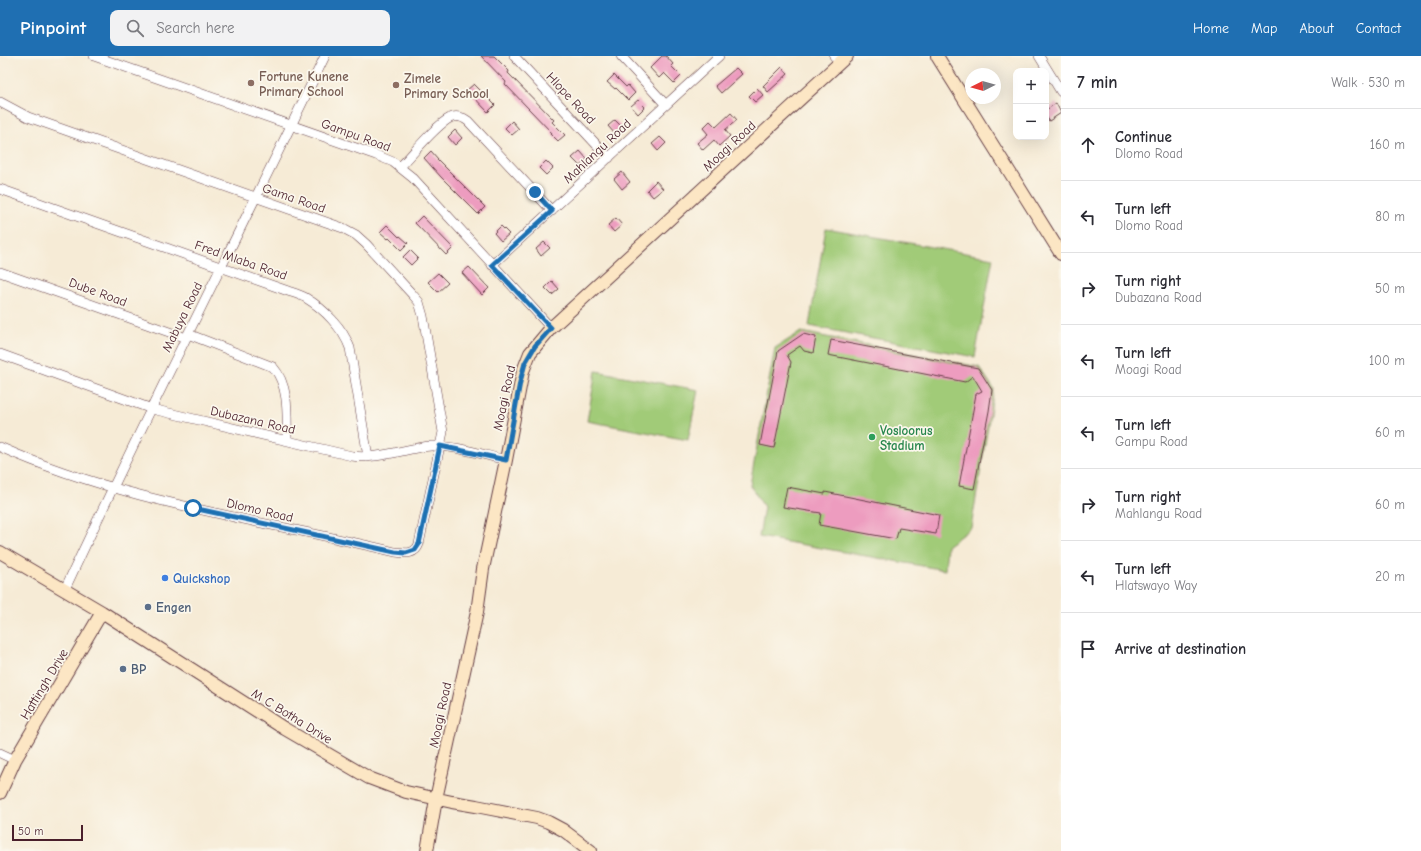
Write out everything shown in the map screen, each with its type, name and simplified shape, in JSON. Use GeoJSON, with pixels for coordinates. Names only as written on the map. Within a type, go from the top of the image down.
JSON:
{"type":"FeatureCollection","features":[{"type":"Feature","properties":{"kind":"street","name":"Gampu Road"},"geometry":{"type":"LineString","coordinates":[[94,56],[376,155],[400,167],[412,178],[551,328]]}},
{"type":"Feature","properties":{"kind":"street","name":"Mabuya Road"},"geometry":{"type":"LineString","coordinates":[[65,589],[112,487],[152,409],[325,56]]}},
{"type":"Feature","properties":{"kind":"street","name":"Hlope Road"},"geometry":{"type":"LineString","coordinates":[[514,56],[609,158]]}},
{"type":"Feature","properties":{"kind":"street"},"geometry":{"type":"LineString","coordinates":[[621,56],[666,105]]}},
{"type":"Feature","properties":{"kind":"street","name":"Mahlangu Road"},"geometry":{"type":"LineString","coordinates":[[492,265],[719,56]]}},
{"type":"Feature","properties":{"kind":"street"},"geometry":{"type":"LineString","coordinates":[[937,56],[1061,254]]}},
{"type":"Feature","properties":{"kind":"street"},"geometry":{"type":"LineString","coordinates":[[1039,56],[1061,92]]}},
{"type":"Feature","properties":{"kind":"street","name":"Moagi Road"},"geometry":{"type":"LineString","coordinates":[[426,851],[477,612],[483,569],[525,363],[535,346],[551,328],[840,58]]}},
{"type":"Feature","properties":{"kind":"street","name":"Gama Road"},"geometry":{"type":"LineString","coordinates":[[0,102],[28,117],[349,231],[366,244],[415,298],[423,313],[442,424],[442,438],[440,446]]}},
{"type":"Feature","properties":{"kind":"street"},"geometry":{"type":"LineString","coordinates":[[400,167],[438,127],[449,118],[462,118],[468,121],[552,211]]}},
{"type":"Feature","properties":{"kind":"street","name":"Fred Mlaba Road"},"geometry":{"type":"LineString","coordinates":[[0,189],[304,297],[316,305],[341,332],[348,344],[368,457]]}},
{"type":"Feature","properties":{"kind":"street","name":"Dube Road"},"geometry":{"type":"LineString","coordinates":[[0,272],[273,367],[282,383],[286,414],[287,442]]}},
{"type":"Feature","properties":{"kind":"street","name":"Dubazana Road"},"geometry":{"type":"LineString","coordinates":[[0,354],[152,409],[287,442],[352,456],[368,457],[425,447],[440,446],[506,460]]}},
{"type":"Feature","properties":{"kind":"street","name":"Dlomo Road"},"geometry":{"type":"LineString","coordinates":[[0,447],[55,470],[112,487],[193,508],[395,552],[410,552],[416,549],[419,544],[440,446]]}},
{"type":"Feature","properties":{"kind":"street","name":"M C Botha Drive"},"geometry":{"type":"LineString","coordinates":[[0,552],[65,589],[286,729],[369,778],[406,792],[514,813],[548,822],[566,832],[590,851]]}},
{"type":"Feature","properties":{"kind":"street","name":"Hattingh Drive"},"geometry":{"type":"LineString","coordinates":[[0,793],[15,760],[102,612]]}},
{"type":"Feature","properties":{"kind":"street"},"geometry":{"type":"LineString","coordinates":[[0,753],[15,760]]}},
{"type":"Feature","properties":{"kind":"green space"},"geometry":{"type":"Polygon","coordinates":[[[826,228],[993,258],[975,357],[809,326],[826,228]]]}},
{"type":"Feature","properties":{"kind":"green space","name":"Vosloorus Stadium"},"geometry":{"type":"Polygon","coordinates":[[[801,332],[979,367],[994,389],[971,528],[947,546],[945,570],[759,537],[764,507],[750,485],[775,348],[801,332]]]}},
{"type":"Feature","properties":{"kind":"green space"},"geometry":{"type":"Polygon","coordinates":[[[596,371],[698,390],[688,440],[587,421],[596,371]]]}},
{"type":"Feature","properties":{"kind":"building"},"geometry":{"type":"Polygon","coordinates":[[[481,56],[494,56],[509,71],[508,73],[554,120],[552,122],[565,135],[558,141],[481,56]]]}},
{"type":"Feature","properties":{"kind":"building"},"geometry":{"type":"Polygon","coordinates":[[[662,56],[666,56],[673,64],[671,66],[681,76],[674,83],[664,73],[659,78],[650,68],[662,56]]]}},
{"type":"Feature","properties":{"kind":"building"},"geometry":{"type":"Polygon","coordinates":[[[782,67],[788,74],[768,92],[763,86],[782,67]]]}},
{"type":"Feature","properties":{"kind":"building"},"geometry":{"type":"Polygon","coordinates":[[[736,68],[742,74],[721,93],[715,86],[736,68]]]}},
{"type":"Feature","properties":{"kind":"building"},"geometry":{"type":"Polygon","coordinates":[[[614,75],[626,87],[628,85],[635,93],[628,100],[616,88],[615,89],[607,82],[614,75]]]}},
{"type":"Feature","properties":{"kind":"building"},"geometry":{"type":"Polygon","coordinates":[[[474,84],[495,105],[488,112],[467,90],[474,84]]]}},
{"type":"Feature","properties":{"kind":"building"},"geometry":{"type":"Polygon","coordinates":[[[757,88],[763,95],[755,102],[749,96],[757,88]]]}},
{"type":"Feature","properties":{"kind":"building"},"geometry":{"type":"Polygon","coordinates":[[[638,100],[645,107],[638,114],[631,106],[638,100]]]}},
{"type":"Feature","properties":{"kind":"building"},"geometry":{"type":"Polygon","coordinates":[[[1056,103],[1061,113],[1049,121],[1049,108],[1056,103]]]}},
{"type":"Feature","properties":{"kind":"building"},"geometry":{"type":"Polygon","coordinates":[[[731,113],[737,120],[725,130],[730,136],[719,146],[714,140],[703,150],[697,143],[708,134],[703,128],[710,121],[716,127],[731,113]]]}},
{"type":"Feature","properties":{"kind":"building"},"geometry":{"type":"Polygon","coordinates":[[[615,120],[622,127],[615,134],[608,126],[615,120]]]}},
{"type":"Feature","properties":{"kind":"building"},"geometry":{"type":"Polygon","coordinates":[[[512,121],[519,129],[512,135],[505,128],[512,121]]]}},
{"type":"Feature","properties":{"kind":"building"},"geometry":{"type":"Polygon","coordinates":[[[455,130],[462,138],[455,145],[448,137],[455,130]]]}},
{"type":"Feature","properties":{"kind":"building"},"geometry":{"type":"Polygon","coordinates":[[[660,137],[666,143],[658,151],[652,144],[660,137]]]}},
{"type":"Feature","properties":{"kind":"building"},"geometry":{"type":"Polygon","coordinates":[[[431,151],[437,159],[485,207],[478,214],[424,158],[431,151]]]}},
{"type":"Feature","properties":{"kind":"building"},"geometry":{"type":"Polygon","coordinates":[[[580,151],[587,159],[580,166],[572,158],[580,151]]]}},
{"type":"Feature","properties":{"kind":"building"},"geometry":{"type":"Polygon","coordinates":[[[546,161],[553,168],[546,175],[539,168],[546,161]]]}},
{"type":"Feature","properties":{"kind":"building"},"geometry":{"type":"Polygon","coordinates":[[[622,172],[630,182],[622,189],[614,179],[622,172]]]}},
{"type":"Feature","properties":{"kind":"building"},"geometry":{"type":"Polygon","coordinates":[[[656,181],[663,189],[653,197],[647,190],[656,181]]]}},
{"type":"Feature","properties":{"kind":"building"},"geometry":{"type":"Polygon","coordinates":[[[422,216],[453,248],[446,255],[415,223],[422,216]]]}},
{"type":"Feature","properties":{"kind":"building"},"geometry":{"type":"Polygon","coordinates":[[[616,218],[622,225],[614,232],[608,225],[616,218]]]}},
{"type":"Feature","properties":{"kind":"building"},"geometry":{"type":"Polygon","coordinates":[[[387,225],[399,237],[400,236],[408,243],[401,250],[389,238],[388,239],[380,232],[387,225]]]}},
{"type":"Feature","properties":{"kind":"building"},"geometry":{"type":"Polygon","coordinates":[[[501,226],[509,234],[501,241],[494,233],[501,226]]]}},
{"type":"Feature","properties":{"kind":"building"},"geometry":{"type":"Polygon","coordinates":[[[544,242],[550,248],[541,256],[536,249],[544,242]]]}},
{"type":"Feature","properties":{"kind":"building"},"geometry":{"type":"Polygon","coordinates":[[[410,250],[418,258],[411,265],[403,257],[410,250]]]}},
{"type":"Feature","properties":{"kind":"building"},"geometry":{"type":"Polygon","coordinates":[[[469,267],[489,288],[482,295],[462,273],[469,267]]]}},
{"type":"Feature","properties":{"kind":"building"},"geometry":{"type":"Polygon","coordinates":[[[438,273],[448,283],[438,292],[428,282],[438,273]]]}},
{"type":"Feature","properties":{"kind":"building"},"geometry":{"type":"Polygon","coordinates":[[[552,281],[559,289],[552,295],[545,288],[552,281]]]}},
{"type":"Feature","properties":{"kind":"building"},"geometry":{"type":"Polygon","coordinates":[[[803,334],[816,337],[813,353],[804,351],[800,346],[787,355],[791,362],[774,448],[760,445],[778,351],[803,334]]]}},
{"type":"Feature","properties":{"kind":"building"},"geometry":{"type":"Polygon","coordinates":[[[831,340],[978,368],[992,390],[974,489],[959,486],[976,394],[982,391],[973,376],[965,382],[828,355],[831,340]]]}},
{"type":"Feature","properties":{"kind":"building"},"geometry":{"type":"Polygon","coordinates":[[[787,487],[825,494],[825,492],[939,515],[936,534],[899,528],[896,539],[819,525],[821,513],[783,507],[787,487]]]}},
{"type":"Feature","properties":{"kind":"place","name":"Fortune Kunene Primary School"},"geometry":{"type":"Point","coordinates":[251,83]}},
{"type":"Feature","properties":{"kind":"place","name":"Zimele Primary School"},"geometry":{"type":"Point","coordinates":[396,85]}},
{"type":"Feature","properties":{"kind":"place","name":"Vosloorus Stadium"},"geometry":{"type":"Point","coordinates":[872,437]}},
{"type":"Feature","properties":{"kind":"place","name":"Quickshop"},"geometry":{"type":"Point","coordinates":[165,578]}},
{"type":"Feature","properties":{"kind":"place","name":"Engen"},"geometry":{"type":"Point","coordinates":[148,607]}},
{"type":"Feature","properties":{"kind":"place","name":"BP"},"geometry":{"type":"Point","coordinates":[123,669]}},
{"type":"Feature","properties":{"kind":"route"},"geometry":{"type":"LineString","coordinates":[[193,508],[395,552],[414,552],[419,544],[440,446],[506,460],[520,382],[525,363],[535,346],[551,328],[492,265],[552,211],[535,192]]}}]}
